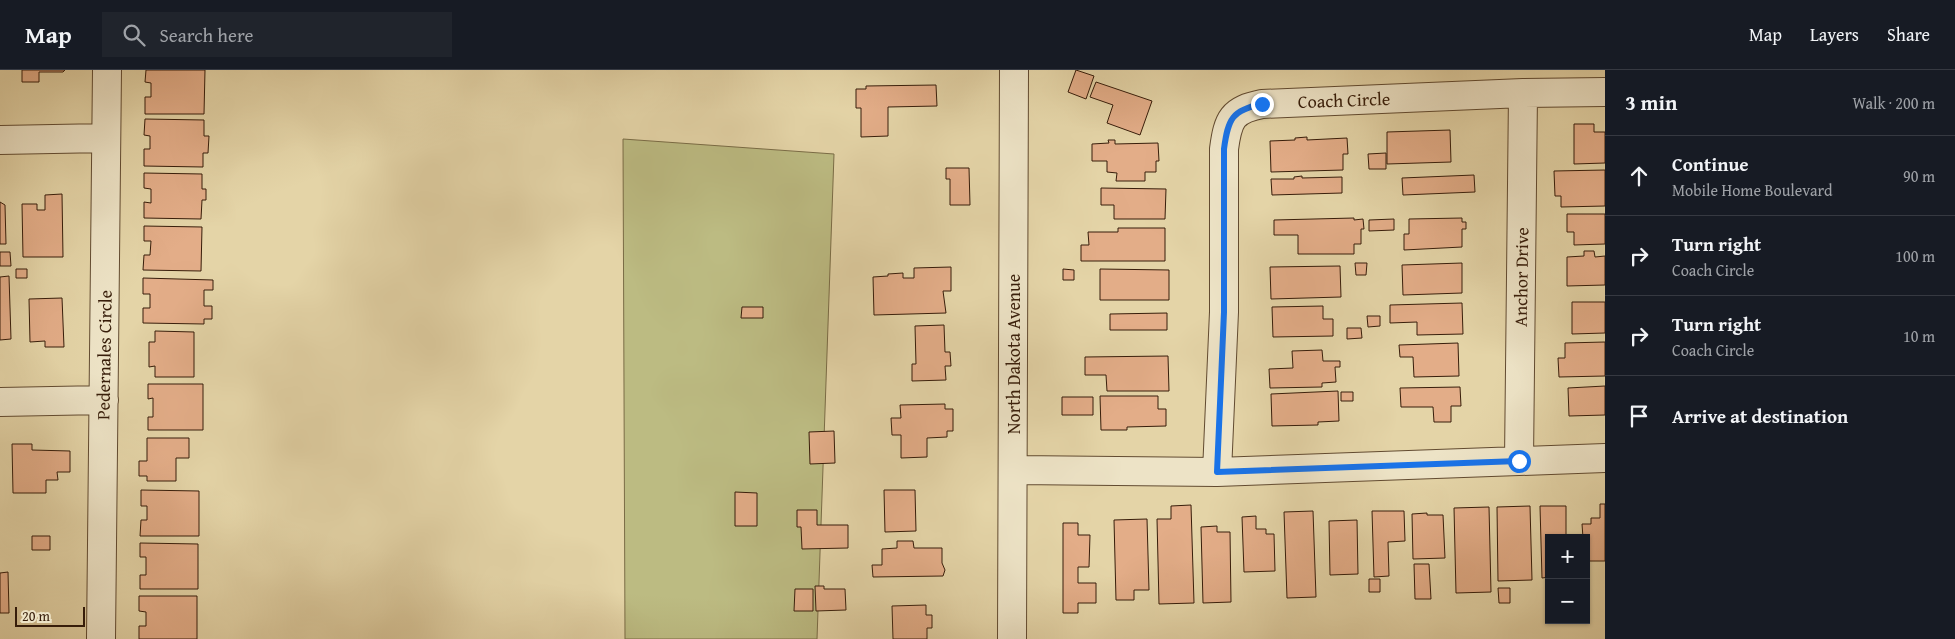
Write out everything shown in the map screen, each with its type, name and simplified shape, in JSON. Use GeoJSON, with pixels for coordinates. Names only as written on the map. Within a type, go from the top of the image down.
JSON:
{"type":"FeatureCollection","features":[{"type":"Feature","properties":{"kind":"street","name":"Pedernales Circle"},"geometry":{"type":"LineString","coordinates":[[101,639],[107,70]]}},
{"type":"Feature","properties":{"kind":"street","name":"North Dakota Avenue"},"geometry":{"type":"LineString","coordinates":[[1012,639],[1014,70]]}},
{"type":"Feature","properties":{"kind":"street","name":"Coach Circle"},"geometry":{"type":"LineString","coordinates":[[1217,472],[1224,312],[1224,149],[1226,131],[1233,116],[1246,107],[1262,104],[1523,93],[1605,92]]}},
{"type":"Feature","properties":{"kind":"street","name":"Anchor Drive"},"geometry":{"type":"LineString","coordinates":[[1519,461],[1523,93]]}},
{"type":"Feature","properties":{"kind":"street"},"geometry":{"type":"LineString","coordinates":[[0,140],[106,138]]}},
{"type":"Feature","properties":{"kind":"street"},"geometry":{"type":"LineString","coordinates":[[0,402],[104,400]]}},
{"type":"Feature","properties":{"kind":"street"},"geometry":{"type":"LineString","coordinates":[[1012,470],[1217,472],[1605,458]]}},
{"type":"Feature","properties":{"kind":"shaded area"},"geometry":{"type":"Polygon","coordinates":[[[623,139],[834,154],[817,639],[625,639],[623,139]]]}},
{"type":"Feature","properties":{"kind":"building"},"geometry":{"type":"Polygon","coordinates":[[[22,70],[65,70],[63,72],[39,72],[39,82],[22,82],[22,70]]]}},
{"type":"Feature","properties":{"kind":"building"},"geometry":{"type":"Polygon","coordinates":[[[146,70],[205,70],[204,114],[145,114],[145,97],[151,97],[151,83],[145,82],[146,70]]]}},
{"type":"Feature","properties":{"kind":"building"},"geometry":{"type":"Polygon","coordinates":[[[1076,70],[1094,76],[1086,99],[1068,92],[1076,70]]]}},
{"type":"Feature","properties":{"kind":"building"},"geometry":{"type":"Polygon","coordinates":[[[1096,82],[1152,101],[1140,135],[1107,123],[1113,105],[1090,97],[1096,82]]]}},
{"type":"Feature","properties":{"kind":"building"},"geometry":{"type":"Polygon","coordinates":[[[936,85],[937,106],[888,107],[888,136],[861,137],[861,108],[856,108],[856,89],[866,89],[866,86],[936,85]]]}},
{"type":"Feature","properties":{"kind":"building"},"geometry":{"type":"Polygon","coordinates":[[[145,119],[204,120],[204,136],[209,136],[208,153],[203,153],[203,167],[144,166],[144,149],[150,149],[150,136],[144,135],[145,119]]]}},
{"type":"Feature","properties":{"kind":"building"},"geometry":{"type":"Polygon","coordinates":[[[1574,124],[1594,124],[1594,132],[1605,132],[1605,163],[1574,164],[1574,124]]]}},
{"type":"Feature","properties":{"kind":"building"},"geometry":{"type":"Polygon","coordinates":[[[1450,130],[1451,162],[1387,164],[1387,132],[1450,130]]]}},
{"type":"Feature","properties":{"kind":"building"},"geometry":{"type":"Polygon","coordinates":[[[1307,137],[1307,140],[1347,138],[1348,154],[1343,154],[1343,170],[1271,172],[1270,141],[1295,140],[1295,138],[1307,137]]]}},
{"type":"Feature","properties":{"kind":"building"},"geometry":{"type":"Polygon","coordinates":[[[1108,140],[1115,140],[1115,144],[1158,143],[1159,161],[1156,161],[1156,172],[1145,172],[1145,181],[1116,181],[1117,173],[1107,172],[1107,161],[1092,161],[1092,144],[1109,143],[1108,140]]]}},
{"type":"Feature","properties":{"kind":"building"},"geometry":{"type":"Polygon","coordinates":[[[1386,153],[1386,169],[1369,169],[1368,154],[1386,153]]]}},
{"type":"Feature","properties":{"kind":"building"},"geometry":{"type":"Polygon","coordinates":[[[946,168],[969,168],[970,205],[950,205],[950,179],[946,179],[946,168]]]}},
{"type":"Feature","properties":{"kind":"building"},"geometry":{"type":"Polygon","coordinates":[[[1605,170],[1605,206],[1561,207],[1561,196],[1555,196],[1554,171],[1605,170]]]}},
{"type":"Feature","properties":{"kind":"building"},"geometry":{"type":"Polygon","coordinates":[[[144,173],[202,174],[202,189],[206,189],[206,200],[202,200],[201,219],[144,218],[144,202],[151,203],[151,189],[144,188],[144,173]]]}},
{"type":"Feature","properties":{"kind":"building"},"geometry":{"type":"Polygon","coordinates":[[[1474,175],[1475,192],[1403,195],[1402,178],[1474,175]]]}},
{"type":"Feature","properties":{"kind":"building"},"geometry":{"type":"Polygon","coordinates":[[[1302,176],[1302,178],[1342,177],[1342,193],[1272,195],[1271,179],[1294,179],[1294,177],[1302,176]]]}},
{"type":"Feature","properties":{"kind":"building"},"geometry":{"type":"Polygon","coordinates":[[[1101,188],[1166,189],[1165,219],[1114,219],[1114,205],[1101,205],[1101,188]]]}},
{"type":"Feature","properties":{"kind":"building"},"geometry":{"type":"Polygon","coordinates":[[[62,194],[63,257],[23,257],[22,204],[37,204],[37,210],[45,210],[45,195],[62,194]]]}},
{"type":"Feature","properties":{"kind":"building"},"geometry":{"type":"Polygon","coordinates":[[[0,202],[5,205],[6,244],[0,244],[0,202]]]}},
{"type":"Feature","properties":{"kind":"building"},"geometry":{"type":"Polygon","coordinates":[[[1567,214],[1605,214],[1605,244],[1574,245],[1574,232],[1567,232],[1567,214]]]}},
{"type":"Feature","properties":{"kind":"building"},"geometry":{"type":"Polygon","coordinates":[[[1354,218],[1354,220],[1363,219],[1364,229],[1361,229],[1361,244],[1354,244],[1354,254],[1298,254],[1298,235],[1274,235],[1274,220],[1354,218]]]}},
{"type":"Feature","properties":{"kind":"building"},"geometry":{"type":"Polygon","coordinates":[[[1462,218],[1462,222],[1466,222],[1466,229],[1462,229],[1462,247],[1404,250],[1404,234],[1409,234],[1409,219],[1462,218]]]}},
{"type":"Feature","properties":{"kind":"building"},"geometry":{"type":"Polygon","coordinates":[[[1394,219],[1394,230],[1369,231],[1369,220],[1394,219]]]}},
{"type":"Feature","properties":{"kind":"building"},"geometry":{"type":"Polygon","coordinates":[[[144,226],[202,227],[201,271],[143,270],[144,255],[150,255],[151,241],[144,241],[144,226]]]}},
{"type":"Feature","properties":{"kind":"building"},"geometry":{"type":"Polygon","coordinates":[[[1118,228],[1165,228],[1165,261],[1081,261],[1081,245],[1089,245],[1088,232],[1118,232],[1118,228]]]}},
{"type":"Feature","properties":{"kind":"building"},"geometry":{"type":"Polygon","coordinates":[[[1584,251],[1594,251],[1595,257],[1605,256],[1605,285],[1567,286],[1567,257],[1584,256],[1584,251]]]}},
{"type":"Feature","properties":{"kind":"building"},"geometry":{"type":"Polygon","coordinates":[[[0,252],[10,252],[11,266],[0,266],[0,252]]]}},
{"type":"Feature","properties":{"kind":"building"},"geometry":{"type":"Polygon","coordinates":[[[1355,263],[1367,263],[1366,275],[1356,275],[1355,263]]]}},
{"type":"Feature","properties":{"kind":"building"},"geometry":{"type":"Polygon","coordinates":[[[1462,263],[1462,293],[1403,295],[1402,265],[1462,263]]]}},
{"type":"Feature","properties":{"kind":"building"},"geometry":{"type":"Polygon","coordinates":[[[1340,266],[1341,297],[1271,299],[1270,267],[1340,266]]]}},
{"type":"Feature","properties":{"kind":"building"},"geometry":{"type":"Polygon","coordinates":[[[951,267],[951,291],[943,291],[946,313],[874,315],[873,277],[903,273],[903,278],[914,278],[914,268],[951,267]]]}},
{"type":"Feature","properties":{"kind":"building"},"geometry":{"type":"Polygon","coordinates":[[[16,269],[27,269],[27,278],[16,278],[16,269]]]}},
{"type":"Feature","properties":{"kind":"building"},"geometry":{"type":"Polygon","coordinates":[[[1063,269],[1074,270],[1074,280],[1063,280],[1063,269]]]}},
{"type":"Feature","properties":{"kind":"building"},"geometry":{"type":"Polygon","coordinates":[[[1100,269],[1169,270],[1169,300],[1100,300],[1100,269]]]}},
{"type":"Feature","properties":{"kind":"building"},"geometry":{"type":"Polygon","coordinates":[[[9,276],[11,339],[0,340],[0,277],[9,276]]]}},
{"type":"Feature","properties":{"kind":"building"},"geometry":{"type":"Polygon","coordinates":[[[143,278],[213,280],[213,290],[204,290],[204,306],[212,306],[212,319],[204,319],[204,324],[143,323],[143,308],[150,308],[150,294],[143,294],[143,278]]]}},
{"type":"Feature","properties":{"kind":"building"},"geometry":{"type":"Polygon","coordinates":[[[62,298],[64,347],[45,347],[45,341],[30,342],[29,299],[62,298]]]}},
{"type":"Feature","properties":{"kind":"building"},"geometry":{"type":"Polygon","coordinates":[[[1572,302],[1605,302],[1605,333],[1572,334],[1572,302]]]}},
{"type":"Feature","properties":{"kind":"building"},"geometry":{"type":"Polygon","coordinates":[[[1462,303],[1463,334],[1417,335],[1417,322],[1390,323],[1390,305],[1462,303]]]}},
{"type":"Feature","properties":{"kind":"building"},"geometry":{"type":"Polygon","coordinates":[[[1323,306],[1323,319],[1333,319],[1333,336],[1273,337],[1272,307],[1323,306]]]}},
{"type":"Feature","properties":{"kind":"building"},"geometry":{"type":"Polygon","coordinates":[[[742,307],[763,307],[763,318],[741,318],[742,307]]]}},
{"type":"Feature","properties":{"kind":"building"},"geometry":{"type":"Polygon","coordinates":[[[1167,313],[1167,330],[1110,330],[1110,314],[1167,313]]]}},
{"type":"Feature","properties":{"kind":"building"},"geometry":{"type":"Polygon","coordinates":[[[1367,316],[1380,316],[1380,326],[1368,327],[1367,316]]]}},
{"type":"Feature","properties":{"kind":"building"},"geometry":{"type":"Polygon","coordinates":[[[944,325],[945,352],[950,352],[951,366],[945,366],[946,380],[912,381],[912,364],[916,364],[915,326],[944,325]]]}},
{"type":"Feature","properties":{"kind":"building"},"geometry":{"type":"Polygon","coordinates":[[[1347,328],[1361,328],[1362,338],[1347,339],[1347,328]]]}},
{"type":"Feature","properties":{"kind":"building"},"geometry":{"type":"Polygon","coordinates":[[[155,331],[194,332],[194,377],[155,377],[155,366],[149,367],[149,342],[155,342],[155,331]]]}},
{"type":"Feature","properties":{"kind":"building"},"geometry":{"type":"Polygon","coordinates":[[[1605,342],[1605,376],[1559,377],[1558,358],[1565,358],[1565,343],[1605,342]]]}},
{"type":"Feature","properties":{"kind":"building"},"geometry":{"type":"Polygon","coordinates":[[[1458,343],[1459,376],[1414,377],[1413,357],[1400,357],[1399,345],[1458,343]]]}},
{"type":"Feature","properties":{"kind":"building"},"geometry":{"type":"Polygon","coordinates":[[[1322,350],[1323,361],[1340,361],[1340,367],[1335,367],[1336,382],[1322,383],[1322,387],[1270,388],[1269,369],[1293,368],[1292,351],[1322,350]]]}},
{"type":"Feature","properties":{"kind":"building"},"geometry":{"type":"Polygon","coordinates":[[[1168,356],[1169,391],[1107,391],[1106,375],[1085,375],[1085,357],[1168,356]]]}},
{"type":"Feature","properties":{"kind":"building"},"geometry":{"type":"Polygon","coordinates":[[[148,384],[203,384],[203,430],[148,430],[148,417],[153,417],[153,398],[148,399],[148,384]]]}},
{"type":"Feature","properties":{"kind":"building"},"geometry":{"type":"Polygon","coordinates":[[[1605,386],[1605,415],[1569,416],[1568,388],[1605,386]]]}},
{"type":"Feature","properties":{"kind":"building"},"geometry":{"type":"Polygon","coordinates":[[[1460,387],[1461,406],[1451,406],[1451,422],[1434,422],[1433,407],[1401,407],[1400,388],[1460,387]]]}},
{"type":"Feature","properties":{"kind":"building"},"geometry":{"type":"Polygon","coordinates":[[[1338,391],[1339,421],[1318,422],[1318,425],[1272,426],[1271,394],[1338,391]]]}},
{"type":"Feature","properties":{"kind":"building"},"geometry":{"type":"Polygon","coordinates":[[[1341,392],[1353,392],[1353,401],[1341,401],[1341,392]]]}},
{"type":"Feature","properties":{"kind":"building"},"geometry":{"type":"Polygon","coordinates":[[[1100,396],[1158,396],[1158,409],[1166,409],[1166,426],[1127,427],[1127,430],[1101,430],[1100,396]]]}},
{"type":"Feature","properties":{"kind":"building"},"geometry":{"type":"Polygon","coordinates":[[[1062,397],[1093,397],[1093,415],[1062,415],[1062,397]]]}},
{"type":"Feature","properties":{"kind":"building"},"geometry":{"type":"Polygon","coordinates":[[[945,404],[945,409],[953,409],[953,431],[947,431],[947,437],[927,438],[927,457],[901,458],[901,435],[892,435],[891,418],[901,418],[900,405],[945,404]]]}},
{"type":"Feature","properties":{"kind":"building"},"geometry":{"type":"Polygon","coordinates":[[[834,431],[835,463],[810,464],[809,432],[834,431]]]}},
{"type":"Feature","properties":{"kind":"building"},"geometry":{"type":"Polygon","coordinates":[[[147,438],[189,438],[189,458],[176,458],[176,481],[147,481],[147,476],[139,476],[139,461],[147,461],[147,438]]]}},
{"type":"Feature","properties":{"kind":"building"},"geometry":{"type":"Polygon","coordinates":[[[12,444],[32,444],[32,450],[70,451],[70,472],[57,472],[58,480],[46,480],[46,493],[13,493],[12,444]]]}},
{"type":"Feature","properties":{"kind":"building"},"geometry":{"type":"Polygon","coordinates":[[[141,490],[199,491],[199,536],[140,536],[141,520],[147,520],[147,506],[141,506],[141,490]]]}},
{"type":"Feature","properties":{"kind":"building"},"geometry":{"type":"Polygon","coordinates":[[[884,490],[915,490],[916,531],[885,532],[884,490]]]}},
{"type":"Feature","properties":{"kind":"building"},"geometry":{"type":"Polygon","coordinates":[[[735,492],[757,493],[757,526],[735,526],[735,492]]]}},
{"type":"Feature","properties":{"kind":"building"},"geometry":{"type":"Polygon","coordinates":[[[1600,504],[1605,504],[1605,561],[1590,561],[1590,534],[1583,534],[1582,524],[1591,524],[1591,518],[1600,518],[1600,504]]]}},
{"type":"Feature","properties":{"kind":"building"},"geometry":{"type":"Polygon","coordinates":[[[1191,505],[1194,603],[1159,604],[1157,519],[1171,519],[1171,506],[1191,505]]]}},
{"type":"Feature","properties":{"kind":"building"},"geometry":{"type":"Polygon","coordinates":[[[1530,506],[1532,580],[1498,581],[1497,507],[1530,506]]]}},
{"type":"Feature","properties":{"kind":"building"},"geometry":{"type":"Polygon","coordinates":[[[1540,506],[1566,506],[1566,534],[1545,534],[1545,578],[1542,578],[1540,506]]]}},
{"type":"Feature","properties":{"kind":"building"},"geometry":{"type":"Polygon","coordinates":[[[1489,507],[1491,592],[1456,593],[1454,508],[1489,507]]]}},
{"type":"Feature","properties":{"kind":"building"},"geometry":{"type":"Polygon","coordinates":[[[797,510],[817,510],[817,525],[848,525],[848,548],[802,549],[801,527],[797,527],[797,510]]]}},
{"type":"Feature","properties":{"kind":"building"},"geometry":{"type":"Polygon","coordinates":[[[1313,511],[1316,597],[1287,598],[1284,512],[1313,511]]]}},
{"type":"Feature","properties":{"kind":"building"},"geometry":{"type":"Polygon","coordinates":[[[1372,511],[1404,511],[1405,541],[1388,542],[1389,576],[1374,577],[1372,511]]]}},
{"type":"Feature","properties":{"kind":"building"},"geometry":{"type":"Polygon","coordinates":[[[1427,513],[1427,515],[1443,515],[1445,558],[1413,559],[1412,514],[1427,513]]]}},
{"type":"Feature","properties":{"kind":"building"},"geometry":{"type":"Polygon","coordinates":[[[1256,516],[1256,529],[1266,529],[1266,534],[1274,534],[1275,571],[1244,572],[1242,517],[1256,516]]]}},
{"type":"Feature","properties":{"kind":"building"},"geometry":{"type":"Polygon","coordinates":[[[1147,519],[1149,590],[1134,590],[1134,600],[1116,600],[1114,520],[1147,519]]]}},
{"type":"Feature","properties":{"kind":"building"},"geometry":{"type":"Polygon","coordinates":[[[1357,520],[1358,574],[1330,575],[1329,521],[1357,520]]]}},
{"type":"Feature","properties":{"kind":"building"},"geometry":{"type":"Polygon","coordinates":[[[1063,523],[1078,523],[1078,535],[1090,535],[1089,567],[1078,567],[1078,583],[1096,583],[1096,603],[1078,603],[1078,613],[1063,613],[1063,523]]]}},
{"type":"Feature","properties":{"kind":"building"},"geometry":{"type":"Polygon","coordinates":[[[1217,526],[1217,532],[1230,532],[1231,602],[1203,603],[1201,527],[1217,526]]]}},
{"type":"Feature","properties":{"kind":"building"},"geometry":{"type":"Polygon","coordinates":[[[32,536],[50,536],[50,550],[32,550],[32,536]]]}},
{"type":"Feature","properties":{"kind":"building"},"geometry":{"type":"Polygon","coordinates":[[[897,541],[913,541],[914,548],[942,548],[942,563],[945,570],[943,576],[873,577],[872,565],[882,565],[882,549],[897,548],[897,541]]]}},
{"type":"Feature","properties":{"kind":"building"},"geometry":{"type":"Polygon","coordinates":[[[140,543],[198,544],[198,589],[140,589],[140,575],[146,575],[146,557],[140,557],[140,543]]]}},
{"type":"Feature","properties":{"kind":"building"},"geometry":{"type":"Polygon","coordinates":[[[1414,564],[1429,564],[1431,599],[1415,599],[1414,564]]]}},
{"type":"Feature","properties":{"kind":"building"},"geometry":{"type":"Polygon","coordinates":[[[8,572],[9,613],[0,613],[0,573],[8,572]]]}},
{"type":"Feature","properties":{"kind":"building"},"geometry":{"type":"Polygon","coordinates":[[[1369,579],[1380,579],[1380,592],[1369,592],[1369,579]]]}},
{"type":"Feature","properties":{"kind":"building"},"geometry":{"type":"Polygon","coordinates":[[[815,586],[824,586],[824,589],[845,589],[846,610],[816,611],[815,586]]]}},
{"type":"Feature","properties":{"kind":"building"},"geometry":{"type":"Polygon","coordinates":[[[1498,588],[1510,588],[1510,603],[1499,603],[1498,588]]]}},
{"type":"Feature","properties":{"kind":"building"},"geometry":{"type":"Polygon","coordinates":[[[795,589],[813,589],[813,611],[794,611],[795,589]]]}},
{"type":"Feature","properties":{"kind":"building"},"geometry":{"type":"Polygon","coordinates":[[[139,596],[197,596],[197,639],[139,639],[139,626],[146,626],[146,612],[139,611],[139,596]]]}},
{"type":"Feature","properties":{"kind":"building"},"geometry":{"type":"Polygon","coordinates":[[[926,605],[926,615],[932,615],[932,628],[927,628],[927,639],[893,639],[892,606],[926,605]]]}},
{"type":"Feature","properties":{"kind":"route"},"geometry":{"type":"LineString","coordinates":[[1262,104],[1246,107],[1233,116],[1226,131],[1224,149],[1224,312],[1217,472],[1519,461]]}}]}
